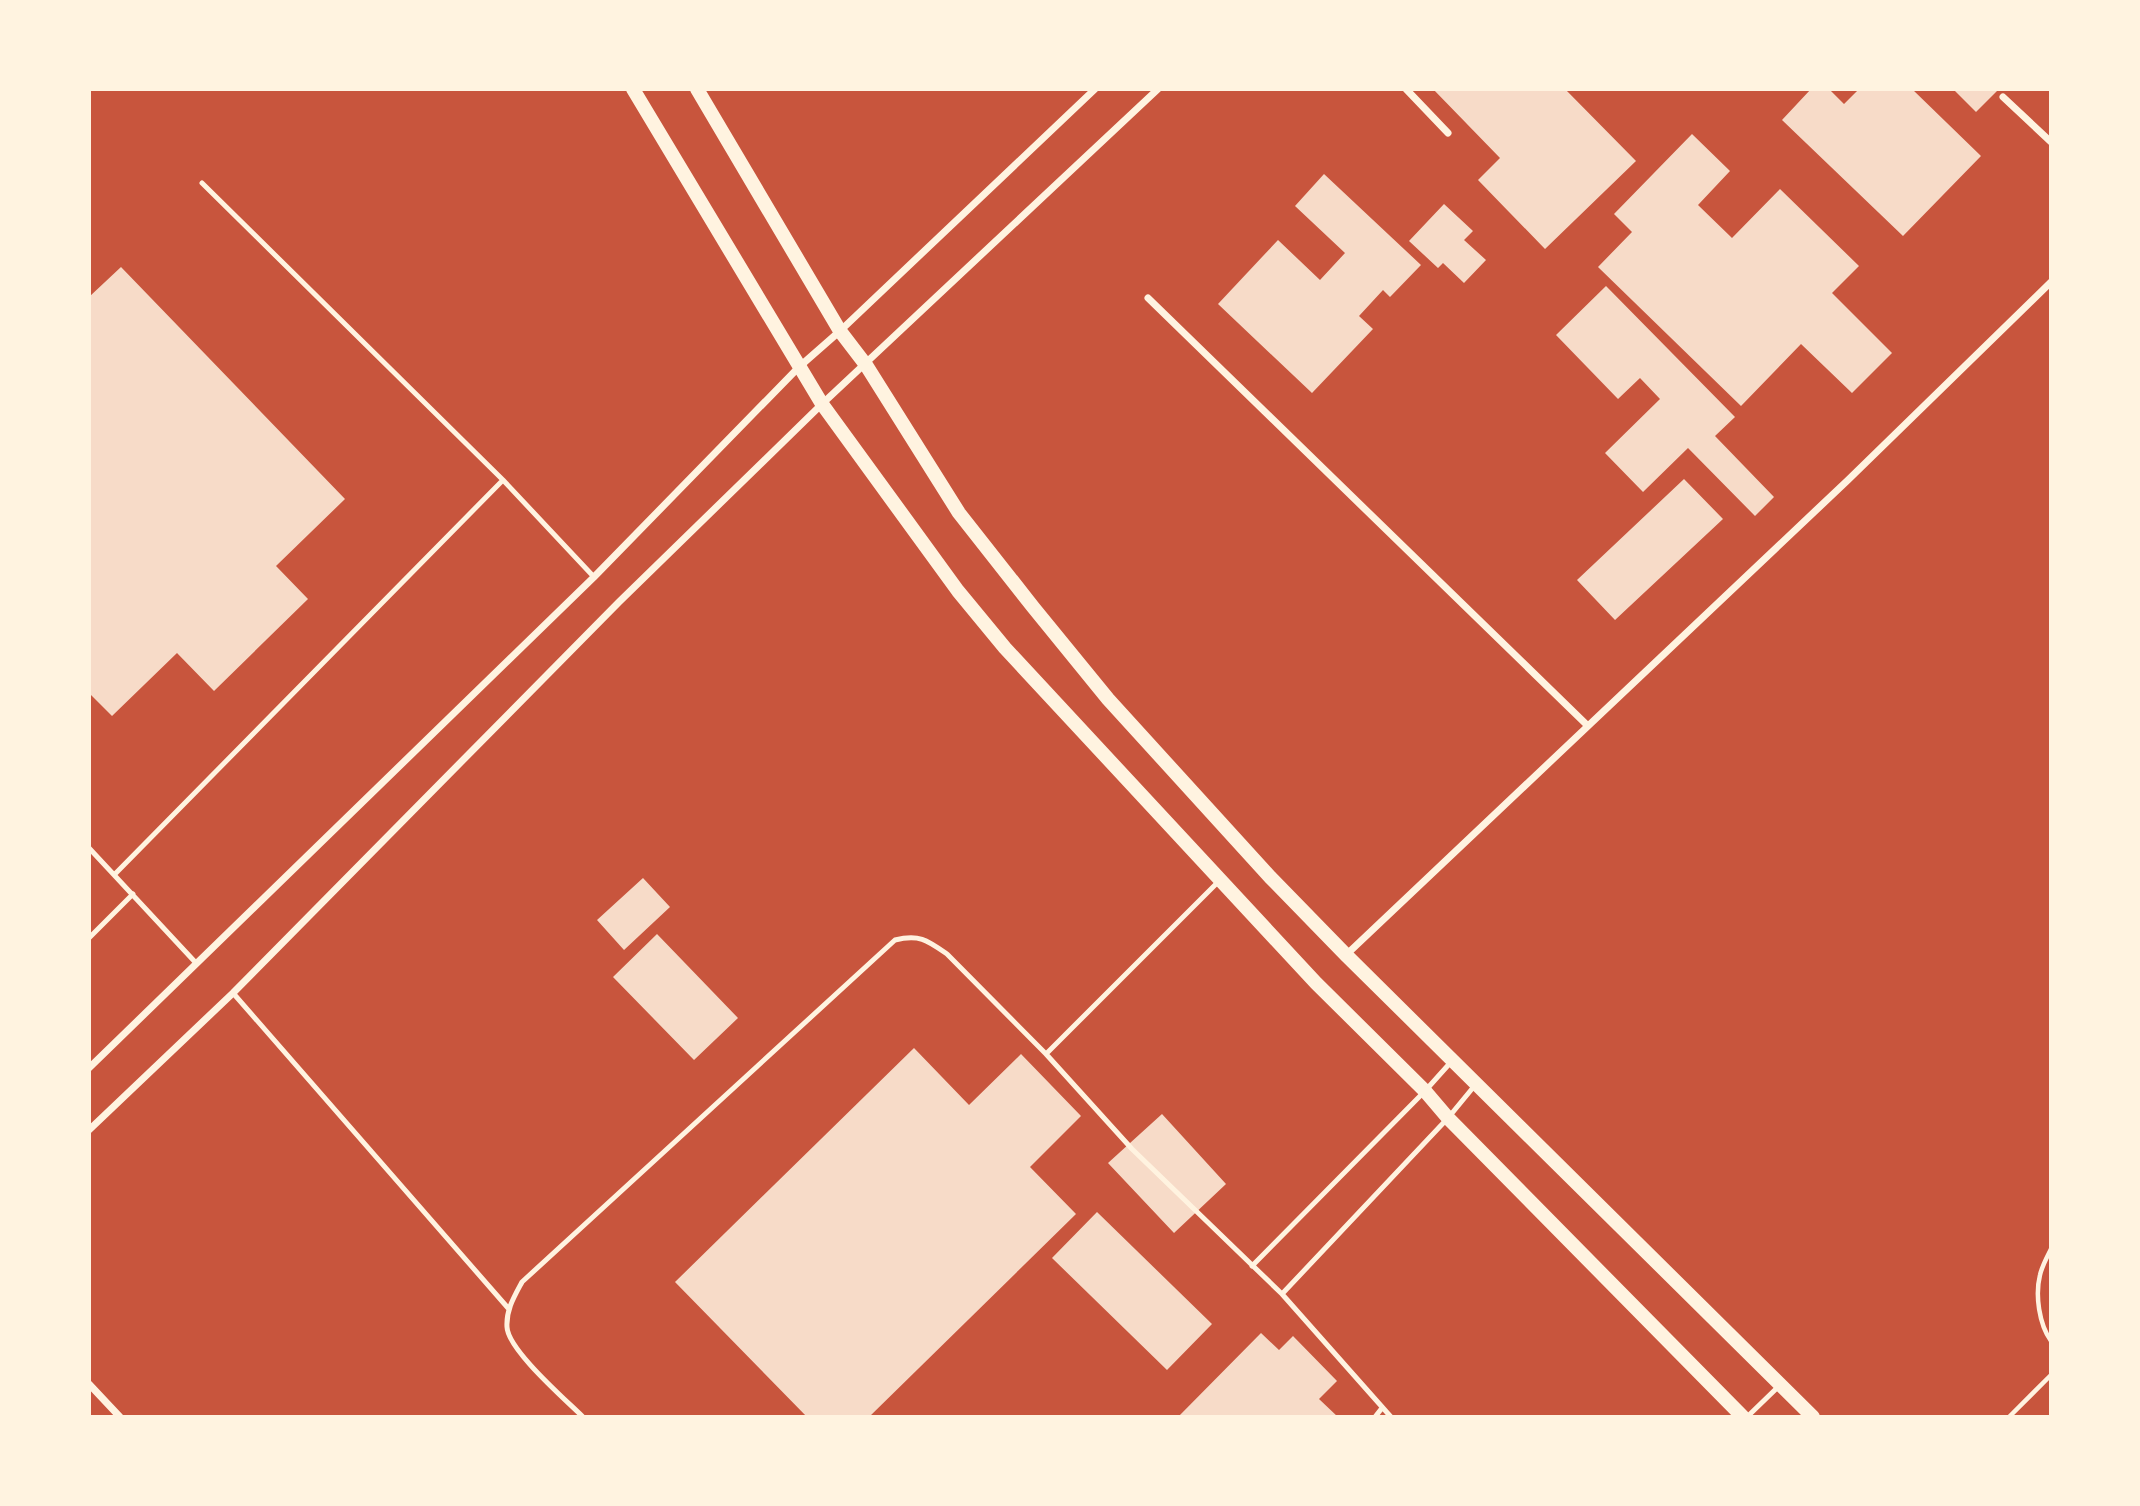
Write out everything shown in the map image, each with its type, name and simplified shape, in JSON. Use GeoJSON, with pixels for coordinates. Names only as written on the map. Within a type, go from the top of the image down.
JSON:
{"type":"FeatureCollection","features":[{"type":"Feature","properties":{"kind":"main road"},"geometry":{"type":"LineString","coordinates":[[633,89],[822,404],[958,591],[1005,648],[1316,983],[1745,1417]]}},
{"type":"Feature","properties":{"kind":"main road"},"geometry":{"type":"LineString","coordinates":[[697,89],[840,331],[866,365],[959,513],[1117,709],[1270,877],[1346,955],[1813,1417]]}},
{"type":"Feature","properties":{"kind":"street"},"geometry":{"type":"LineString","coordinates":[[89,1068],[594,577],[799,367],[1095,89]]}},
{"type":"Feature","properties":{"kind":"street"},"geometry":{"type":"LineString","coordinates":[[89,1130],[233,993],[619,602],[822,404],[1158,89]]}},
{"type":"Feature","properties":{"kind":"street"},"geometry":{"type":"LineString","coordinates":[[1406,89],[1448,133]]}},
{"type":"Feature","properties":{"kind":"street"},"geometry":{"type":"LineString","coordinates":[[2003,97],[2051,142]]}},
{"type":"Feature","properties":{"kind":"street"},"geometry":{"type":"LineString","coordinates":[[1346,955],[1847,480],[2051,282]]}},
{"type":"Feature","properties":{"kind":"street"},"geometry":{"type":"LineString","coordinates":[[1148,298],[1588,726]]}},
{"type":"Feature","properties":{"kind":"street"},"geometry":{"type":"LineString","coordinates":[[89,1384],[120,1417]]}},
{"type":"Feature","properties":{"kind":"lane"},"geometry":{"type":"LineString","coordinates":[[202,183],[503,480],[594,577]]}},
{"type":"Feature","properties":{"kind":"lane"},"geometry":{"type":"LineString","coordinates":[[115,874],[503,480]]}},
{"type":"Feature","properties":{"kind":"lane"},"geometry":{"type":"LineString","coordinates":[[89,848],[197,963]]}},
{"type":"Feature","properties":{"kind":"lane"},"geometry":{"type":"LineString","coordinates":[[1046,1054],[1220,879]]}},
{"type":"Feature","properties":{"kind":"lane"},"geometry":{"type":"LineString","coordinates":[[89,939],[134,894]]}},
{"type":"Feature","properties":{"kind":"lane"},"geometry":{"type":"LineString","coordinates":[[583,1417],[522,1356],[507,1330],[508,1308],[522,1282],[895,940],[912,936],[931,943],[947,954],[1046,1054],[1132,1149],[1282,1294],[1391,1417]]}},
{"type":"Feature","properties":{"kind":"lane"},"geometry":{"type":"LineString","coordinates":[[233,993],[508,1308]]}},
{"type":"Feature","properties":{"kind":"lane"},"geometry":{"type":"LineString","coordinates":[[1252,1266],[1453,1060]]}},
{"type":"Feature","properties":{"kind":"lane"},"geometry":{"type":"LineString","coordinates":[[1282,1294],[1448,1118],[1476,1084]]}},
{"type":"Feature","properties":{"kind":"lane"},"geometry":{"type":"LineString","coordinates":[[1745,1417],[1780,1385]]}},
{"type":"Feature","properties":{"kind":"lane"},"geometry":{"type":"LineString","coordinates":[[1375,1417],[1382,1408]]}},
{"type":"Feature","properties":{"kind":"path"},"geometry":{"type":"LineString","coordinates":[[2051,1248],[2040,1276],[2039,1306],[2047,1336],[2051,1341]]}},
{"type":"Feature","properties":{"kind":"path"},"geometry":{"type":"LineString","coordinates":[[2009,1417],[2051,1375]]}},
{"type":"Feature","properties":{"kind":"building"},"geometry":{"type":"Polygon","coordinates":[[[1433,89],[1565,89],[1636,161],[1545,249],[1478,180],[1500,158],[1433,89]]]}},
{"type":"Feature","properties":{"kind":"building"},"geometry":{"type":"Polygon","coordinates":[[[1811,89],[1829,89],[1844,104],[1859,89],[1912,89],[1981,156],[1903,236],[1782,120],[1811,89]]]}},
{"type":"Feature","properties":{"kind":"building"},"geometry":{"type":"Polygon","coordinates":[[[1953,89],[1999,89],[1976,112],[1953,89]]]}},
{"type":"Feature","properties":{"kind":"building"},"geometry":{"type":"Polygon","coordinates":[[[1692,134],[1730,171],[1698,205],[1732,238],[1780,189],[1859,266],[1832,293],[1892,353],[1852,393],[1801,344],[1741,406],[1598,267],[1632,232],[1614,214],[1692,134]]]}},
{"type":"Feature","properties":{"kind":"building"},"geometry":{"type":"Polygon","coordinates":[[[1324,174],[1421,265],[1390,297],[1383,290],[1359,316],[1373,329],[1312,393],[1218,304],[1278,240],[1320,280],[1345,253],[1295,206],[1324,174]]]}},
{"type":"Feature","properties":{"kind":"building"},"geometry":{"type":"Polygon","coordinates":[[[1444,204],[1473,231],[1464,240],[1486,260],[1464,283],[1443,263],[1438,268],[1409,241],[1444,204]]]}},
{"type":"Feature","properties":{"kind":"building"},"geometry":{"type":"Polygon","coordinates":[[[121,267],[345,499],[276,566],[308,599],[214,691],[177,653],[112,716],[89,693],[89,297],[121,267]]]}},
{"type":"Feature","properties":{"kind":"building"},"geometry":{"type":"Polygon","coordinates":[[[1606,286],[1735,417],[1715,436],[1774,497],[1755,516],[1688,448],[1643,492],[1605,453],[1660,399],[1640,378],[1618,399],[1556,335],[1606,286]]]}},
{"type":"Feature","properties":{"kind":"building"},"geometry":{"type":"Polygon","coordinates":[[[1684,479],[1723,519],[1615,620],[1577,580],[1684,479]]]}},
{"type":"Feature","properties":{"kind":"building"},"geometry":{"type":"Polygon","coordinates":[[[643,878],[670,907],[624,950],[597,920],[643,878]]]}},
{"type":"Feature","properties":{"kind":"building"},"geometry":{"type":"Polygon","coordinates":[[[657,934],[738,1018],[694,1060],[613,977],[657,934]]]}},
{"type":"Feature","properties":{"kind":"building"},"geometry":{"type":"Polygon","coordinates":[[[914,1048],[969,1105],[1021,1054],[1081,1116],[1030,1167],[1076,1214],[869,1417],[807,1417],[675,1282],[914,1048]]]}},
{"type":"Feature","properties":{"kind":"building"},"geometry":{"type":"Polygon","coordinates":[[[1162,1114],[1226,1184],[1174,1233],[1108,1163],[1162,1114]]]}},
{"type":"Feature","properties":{"kind":"building"},"geometry":{"type":"Polygon","coordinates":[[[1097,1212],[1212,1324],[1167,1370],[1052,1258],[1097,1212]]]}},
{"type":"Feature","properties":{"kind":"building"},"geometry":{"type":"Polygon","coordinates":[[[1261,1333],[1279,1350],[1293,1336],[1337,1381],[1319,1399],[1338,1417],[1178,1417],[1261,1333]]]}}]}
